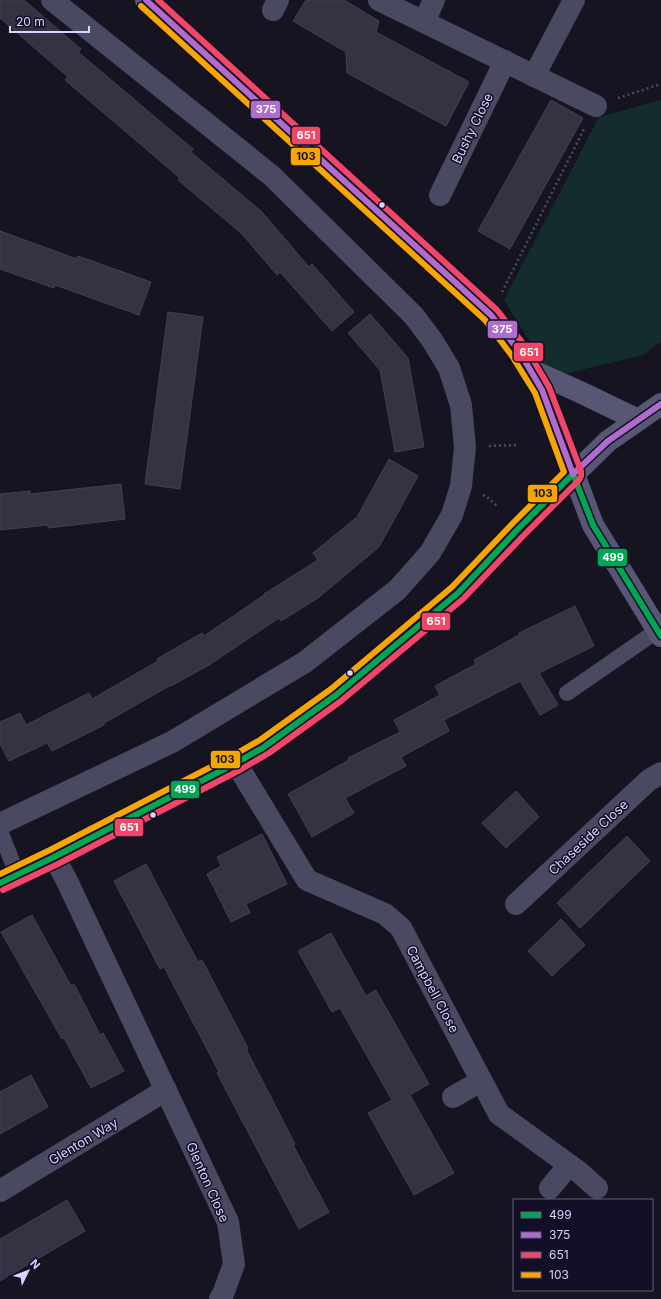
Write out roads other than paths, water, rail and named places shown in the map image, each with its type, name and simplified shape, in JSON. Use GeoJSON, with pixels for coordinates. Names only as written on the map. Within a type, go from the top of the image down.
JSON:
{"type":"FeatureCollection","features":[{"type":"Feature","properties":{"kind":"main road"},"geometry":{"type":"LineString","coordinates":[[146,0],[491,315],[519,351],[542,390],[593,525],[660,633]]}},
{"type":"Feature","properties":{"kind":"main road"},"geometry":{"type":"LineString","coordinates":[[530,370],[638,420]]}},
{"type":"Feature","properties":{"kind":"main road"},"geometry":{"type":"LineString","coordinates":[[9,879],[236,763],[264,747],[336,695],[458,592],[518,529],[608,441],[661,404]]}},
{"type":"Feature","properties":{"kind":"street"},"geometry":{"type":"LineString","coordinates":[[0,824],[172,742],[305,662],[397,590],[430,552],[452,515],[461,486],[465,447],[461,405],[449,368],[432,340],[414,316],[272,176],[52,0]]}},
{"type":"Feature","properties":{"kind":"street"},"geometry":{"type":"LineString","coordinates":[[379,0],[596,106]]}},
{"type":"Feature","properties":{"kind":"street"},"geometry":{"type":"LineString","coordinates":[[424,22],[434,0]]}},
{"type":"Feature","properties":{"kind":"street"},"geometry":{"type":"LineString","coordinates":[[534,76],[574,0]]}},
{"type":"Feature","properties":{"kind":"street","name":"Bushy Close"},"geometry":{"type":"LineString","coordinates":[[440,196],[505,61]]}},
{"type":"Feature","properties":{"kind":"street","name":"Campbell Close"},"geometry":{"type":"LineString","coordinates":[[236,763],[307,880],[385,914],[401,928],[499,1114],[579,1172],[597,1188]]}},
{"type":"Feature","properties":{"kind":"street","name":"Chaseside Close"},"geometry":{"type":"LineString","coordinates":[[516,904],[649,780],[661,773]]}},
{"type":"Feature","properties":{"kind":"street","name":"Glenton Close"},"geometry":{"type":"LineString","coordinates":[[54,857],[66,879],[228,1222],[234,1264],[220,1299]]}},
{"type":"Feature","properties":{"kind":"street"},"geometry":{"type":"LineString","coordinates":[[454,1096],[481,1081]]}},
{"type":"Feature","properties":{"kind":"street","name":"Glenton Way"},"geometry":{"type":"LineString","coordinates":[[0,1190],[166,1090]]}},
{"type":"Feature","properties":{"kind":"street"},"geometry":{"type":"LineString","coordinates":[[550,1188],[569,1165]]}},
{"type":"Feature","properties":{"kind":"lane"},"geometry":{"type":"LineString","coordinates":[[567,693],[660,633]]}},
{"type":"Feature","properties":{"kind":"lane"},"geometry":{"type":"LineString","coordinates":[[0,831],[9,879]]}}]}
